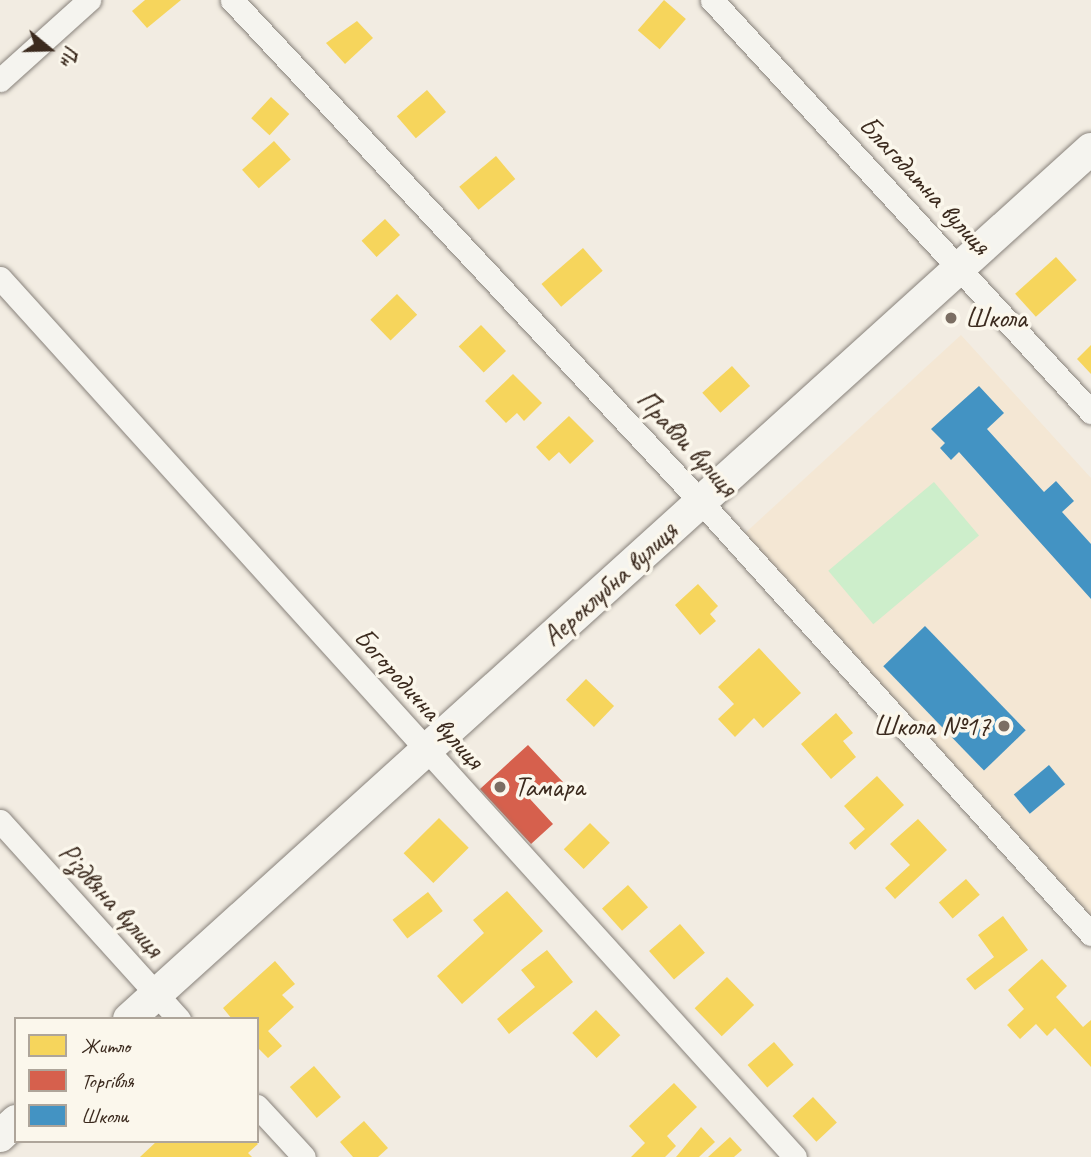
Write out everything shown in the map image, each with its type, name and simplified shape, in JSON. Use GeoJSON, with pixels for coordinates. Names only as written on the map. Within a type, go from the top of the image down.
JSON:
{"type":"FeatureCollection","features":[{"type":"Feature","properties":{"kind":"street"},"geometry":{"type":"LineString","coordinates":[[0,80],[89,0]]}},
{"type":"Feature","properties":{"kind":"street","name":"Правди вулиця"},"geometry":{"type":"LineString","coordinates":[[232,0],[701,502],[1091,934]]}},
{"type":"Feature","properties":{"kind":"street","name":"Благодатна вулиця"},"geometry":{"type":"LineString","coordinates":[[712,0],[961,267],[1091,412]]}},
{"type":"Feature","properties":{"kind":"street","name":"Аероклубна вулиця"},"geometry":{"type":"LineString","coordinates":[[131,1017],[1091,149]]}},
{"type":"Feature","properties":{"kind":"street","name":"Богородична вулиця"},"geometry":{"type":"LineString","coordinates":[[0,278],[795,1157]]}},
{"type":"Feature","properties":{"kind":"street","name":"Різдвяна вулиця"},"geometry":{"type":"LineString","coordinates":[[0,821],[176,1017]]}},
{"type":"Feature","properties":{"kind":"street"},"geometry":{"type":"LineString","coordinates":[[259,1108],[304,1157]]}},
{"type":"Feature","properties":{"kind":"street"},"geometry":{"type":"LineString","coordinates":[[0,1136],[14,1123]]}},
{"type":"Feature","properties":{"kind":"shaded area","name":"Школа №17"},"geometry":{"type":"Polygon","coordinates":[[[961,335],[1091,478],[1091,916],[743,535],[961,335]]]}},
{"type":"Feature","properties":{"kind":"green space"},"geometry":{"type":"Polygon","coordinates":[[[934,482],[979,536],[873,624],[828,571],[934,482]]]}},
{"type":"Feature","properties":{"kind":"building: Житло"},"geometry":{"type":"Polygon","coordinates":[[[145,0],[181,0],[147,28],[132,11],[145,0]]]}},
{"type":"Feature","properties":{"kind":"building: Житло"},"geometry":{"type":"Polygon","coordinates":[[[664,0],[686,19],[660,49],[638,30],[664,0]]]}},
{"type":"Feature","properties":{"kind":"building: Житло"},"geometry":{"type":"Polygon","coordinates":[[[357,21],[373,38],[345,64],[326,43],[357,21]]]}},
{"type":"Feature","properties":{"kind":"building: Житло"},"geometry":{"type":"Polygon","coordinates":[[[427,90],[446,112],[416,138],[397,116],[427,90]]]}},
{"type":"Feature","properties":{"kind":"building: Житло"},"geometry":{"type":"Polygon","coordinates":[[[271,97],[289,114],[270,135],[251,118],[271,97]]]}},
{"type":"Feature","properties":{"kind":"building: Житло"},"geometry":{"type":"Polygon","coordinates":[[[274,141],[291,160],[259,188],[242,170],[274,141]]]}},
{"type":"Feature","properties":{"kind":"building: Житло"},"geometry":{"type":"Polygon","coordinates":[[[496,156],[515,179],[479,210],[459,187],[496,156]]]}},
{"type":"Feature","properties":{"kind":"building: Житло"},"geometry":{"type":"Polygon","coordinates":[[[385,219],[400,235],[377,257],[362,241],[385,219]]]}},
{"type":"Feature","properties":{"kind":"building: Житло"},"geometry":{"type":"Polygon","coordinates":[[[583,248],[603,271],[561,307],[541,284],[583,248]]]}},
{"type":"Feature","properties":{"kind":"building: Житло"},"geometry":{"type":"Polygon","coordinates":[[[1056,257],[1077,280],[1036,317],[1015,294],[1056,257]]]}},
{"type":"Feature","properties":{"kind":"building: Житло"},"geometry":{"type":"Polygon","coordinates":[[[397,294],[417,315],[391,341],[370,320],[397,294]]]}},
{"type":"Feature","properties":{"kind":"building: Житло"},"geometry":{"type":"Polygon","coordinates":[[[481,325],[506,351],[484,372],[459,347],[481,325]]]}},
{"type":"Feature","properties":{"kind":"building: Житло"},"geometry":{"type":"Polygon","coordinates":[[[1091,345],[1091,374],[1077,359],[1091,345]]]}},
{"type":"Feature","properties":{"kind":"building: Житло"},"geometry":{"type":"Polygon","coordinates":[[[732,366],[750,386],[720,413],[702,393],[732,366]]]}},
{"type":"Feature","properties":{"kind":"building: Житло"},"geometry":{"type":"Polygon","coordinates":[[[513,374],[542,403],[524,421],[517,413],[506,423],[485,401],[513,374]]]}},
{"type":"Feature","properties":{"kind":"building: Житло"},"geometry":{"type":"Polygon","coordinates":[[[569,416],[594,441],[570,464],[559,452],[549,461],[536,447],[569,416]]]}},
{"type":"Feature","properties":{"kind":"building: Житло"},"geometry":{"type":"Polygon","coordinates":[[[698,584],[718,606],[710,614],[716,621],[700,635],[675,605],[698,584]]]}},
{"type":"Feature","properties":{"kind":"building: Житло"},"geometry":{"type":"Polygon","coordinates":[[[759,648],[801,693],[763,728],[754,718],[735,737],[718,719],[734,704],[718,687],[759,648]]]}},
{"type":"Feature","properties":{"kind":"building: Житло"},"geometry":{"type":"Polygon","coordinates":[[[586,679],[614,706],[594,727],[566,700],[586,679]]]}},
{"type":"Feature","properties":{"kind":"building: Житло"},"geometry":{"type":"Polygon","coordinates":[[[836,713],[853,733],[843,741],[856,757],[831,779],[801,744],[836,713]]]}},
{"type":"Feature","properties":{"kind":"building: Житло"},"geometry":{"type":"Polygon","coordinates":[[[877,776],[904,805],[855,850],[849,843],[865,829],[844,806],[877,776]]]}},
{"type":"Feature","properties":{"kind":"building: Житло"},"geometry":{"type":"Polygon","coordinates":[[[439,818],[469,848],[433,883],[404,853],[439,818]]]}},
{"type":"Feature","properties":{"kind":"building: Житло"},"geometry":{"type":"Polygon","coordinates":[[[918,819],[947,850],[895,899],[885,888],[910,865],[890,844],[918,819]]]}},
{"type":"Feature","properties":{"kind":"building: Житло"},"geometry":{"type":"Polygon","coordinates":[[[590,823],[610,843],[584,869],[564,849],[590,823]]]}},
{"type":"Feature","properties":{"kind":"building: Житло"},"geometry":{"type":"Polygon","coordinates":[[[966,879],[980,895],[953,918],[939,903],[966,879]]]}},
{"type":"Feature","properties":{"kind":"building: Житло"},"geometry":{"type":"Polygon","coordinates":[[[628,885],[648,907],[622,931],[602,908],[628,885]]]}},
{"type":"Feature","properties":{"kind":"building: Житло"},"geometry":{"type":"Polygon","coordinates":[[[507,891],[543,931],[462,1004],[437,976],[484,933],[473,920],[507,891]]]}},
{"type":"Feature","properties":{"kind":"building: Житло"},"geometry":{"type":"Polygon","coordinates":[[[428,892],[443,911],[407,939],[393,920],[428,892]]]}},
{"type":"Feature","properties":{"kind":"building: Житло"},"geometry":{"type":"Polygon","coordinates":[[[1003,916],[1028,950],[975,990],[966,979],[994,957],[978,935],[1003,916]]]}},
{"type":"Feature","properties":{"kind":"building: Житло"},"geometry":{"type":"Polygon","coordinates":[[[680,924],[705,953],[674,980],[649,951],[680,924]]]}},
{"type":"Feature","properties":{"kind":"building: Житло"},"geometry":{"type":"Polygon","coordinates":[[[547,950],[573,982],[509,1034],[497,1019],[535,987],[521,970],[547,950]]]}},
{"type":"Feature","properties":{"kind":"building: Житло"},"geometry":{"type":"Polygon","coordinates":[[[1042,959],[1067,986],[1056,997],[1083,1027],[1091,1020],[1091,1067],[1055,1028],[1047,1036],[1036,1024],[1020,1039],[1007,1025],[1024,1009],[1008,990],[1042,959]]]}},
{"type":"Feature","properties":{"kind":"building: Житло"},"geometry":{"type":"Polygon","coordinates":[[[275,961],[295,984],[282,995],[294,1007],[268,1031],[282,1046],[268,1058],[259,1049],[259,1017],[230,1017],[223,1008],[275,961]]]}},
{"type":"Feature","properties":{"kind":"building: Житло"},"geometry":{"type":"Polygon","coordinates":[[[727,977],[754,1005],[722,1036],[695,1008],[727,977]]]}},
{"type":"Feature","properties":{"kind":"building: Житло"},"geometry":{"type":"Polygon","coordinates":[[[596,1010],[620,1035],[597,1058],[572,1033],[596,1010]]]}},
{"type":"Feature","properties":{"kind":"building: Житло"},"geometry":{"type":"Polygon","coordinates":[[[774,1042],[794,1065],[767,1088],[748,1065],[774,1042]]]}},
{"type":"Feature","properties":{"kind":"building: Житло"},"geometry":{"type":"Polygon","coordinates":[[[314,1066],[341,1097],[317,1118],[290,1087],[314,1066]]]}},
{"type":"Feature","properties":{"kind":"building: Житло"},"geometry":{"type":"Polygon","coordinates":[[[674,1083],[697,1107],[667,1136],[676,1146],[665,1157],[631,1157],[645,1143],[629,1126],[674,1083]]]}},
{"type":"Feature","properties":{"kind":"building: Житло"},"geometry":{"type":"Polygon","coordinates":[[[813,1097],[837,1123],[816,1142],[793,1116],[813,1097]]]}},
{"type":"Feature","properties":{"kind":"building: Житло"},"geometry":{"type":"Polygon","coordinates":[[[364,1121],[388,1148],[378,1157],[353,1157],[340,1142],[364,1121]]]}},
{"type":"Feature","properties":{"kind":"building: Житло"},"geometry":{"type":"Polygon","coordinates":[[[701,1127],[715,1142],[699,1157],[676,1157],[701,1127]]]}},
{"type":"Feature","properties":{"kind":"building: Житло"},"geometry":{"type":"Polygon","coordinates":[[[730,1137],[742,1150],[734,1157],[708,1157],[730,1137]]]}},
{"type":"Feature","properties":{"kind":"building: Житло"},"geometry":{"type":"Polygon","coordinates":[[[155,1143],[258,1144],[248,1153],[252,1157],[140,1157],[155,1143]]]}},
{"type":"Feature","properties":{"kind":"building: Торгівля"},"geometry":{"type":"Polygon","coordinates":[[[528,745],[563,782],[549,796],[542,788],[530,799],[553,824],[531,844],[480,789],[528,745]]]}},
{"type":"Feature","properties":{"kind":"building: Школи"},"geometry":{"type":"Polygon","coordinates":[[[979,386],[1004,413],[987,429],[1044,492],[1056,481],[1074,501],[1062,512],[1091,544],[1091,599],[959,452],[951,460],[940,448],[945,443],[931,429],[979,386]]]}},
{"type":"Feature","properties":{"kind":"building: Школи"},"geometry":{"type":"Polygon","coordinates":[[[925,626],[1026,730],[984,771],[883,666],[925,626]]]}},
{"type":"Feature","properties":{"kind":"building: Школи"},"geometry":{"type":"Polygon","coordinates":[[[1049,765],[1065,784],[1030,814],[1014,795],[1049,765]]]}},
{"type":"Feature","properties":{"kind":"place","name":"Школа"},"geometry":{"type":"Point","coordinates":[951,318]}},
{"type":"Feature","properties":{"kind":"place","name":"Школа №17"},"geometry":{"type":"Point","coordinates":[1004,726]}},
{"type":"Feature","properties":{"kind":"place","name":"Тамара"},"geometry":{"type":"Point","coordinates":[500,787]}}]}
